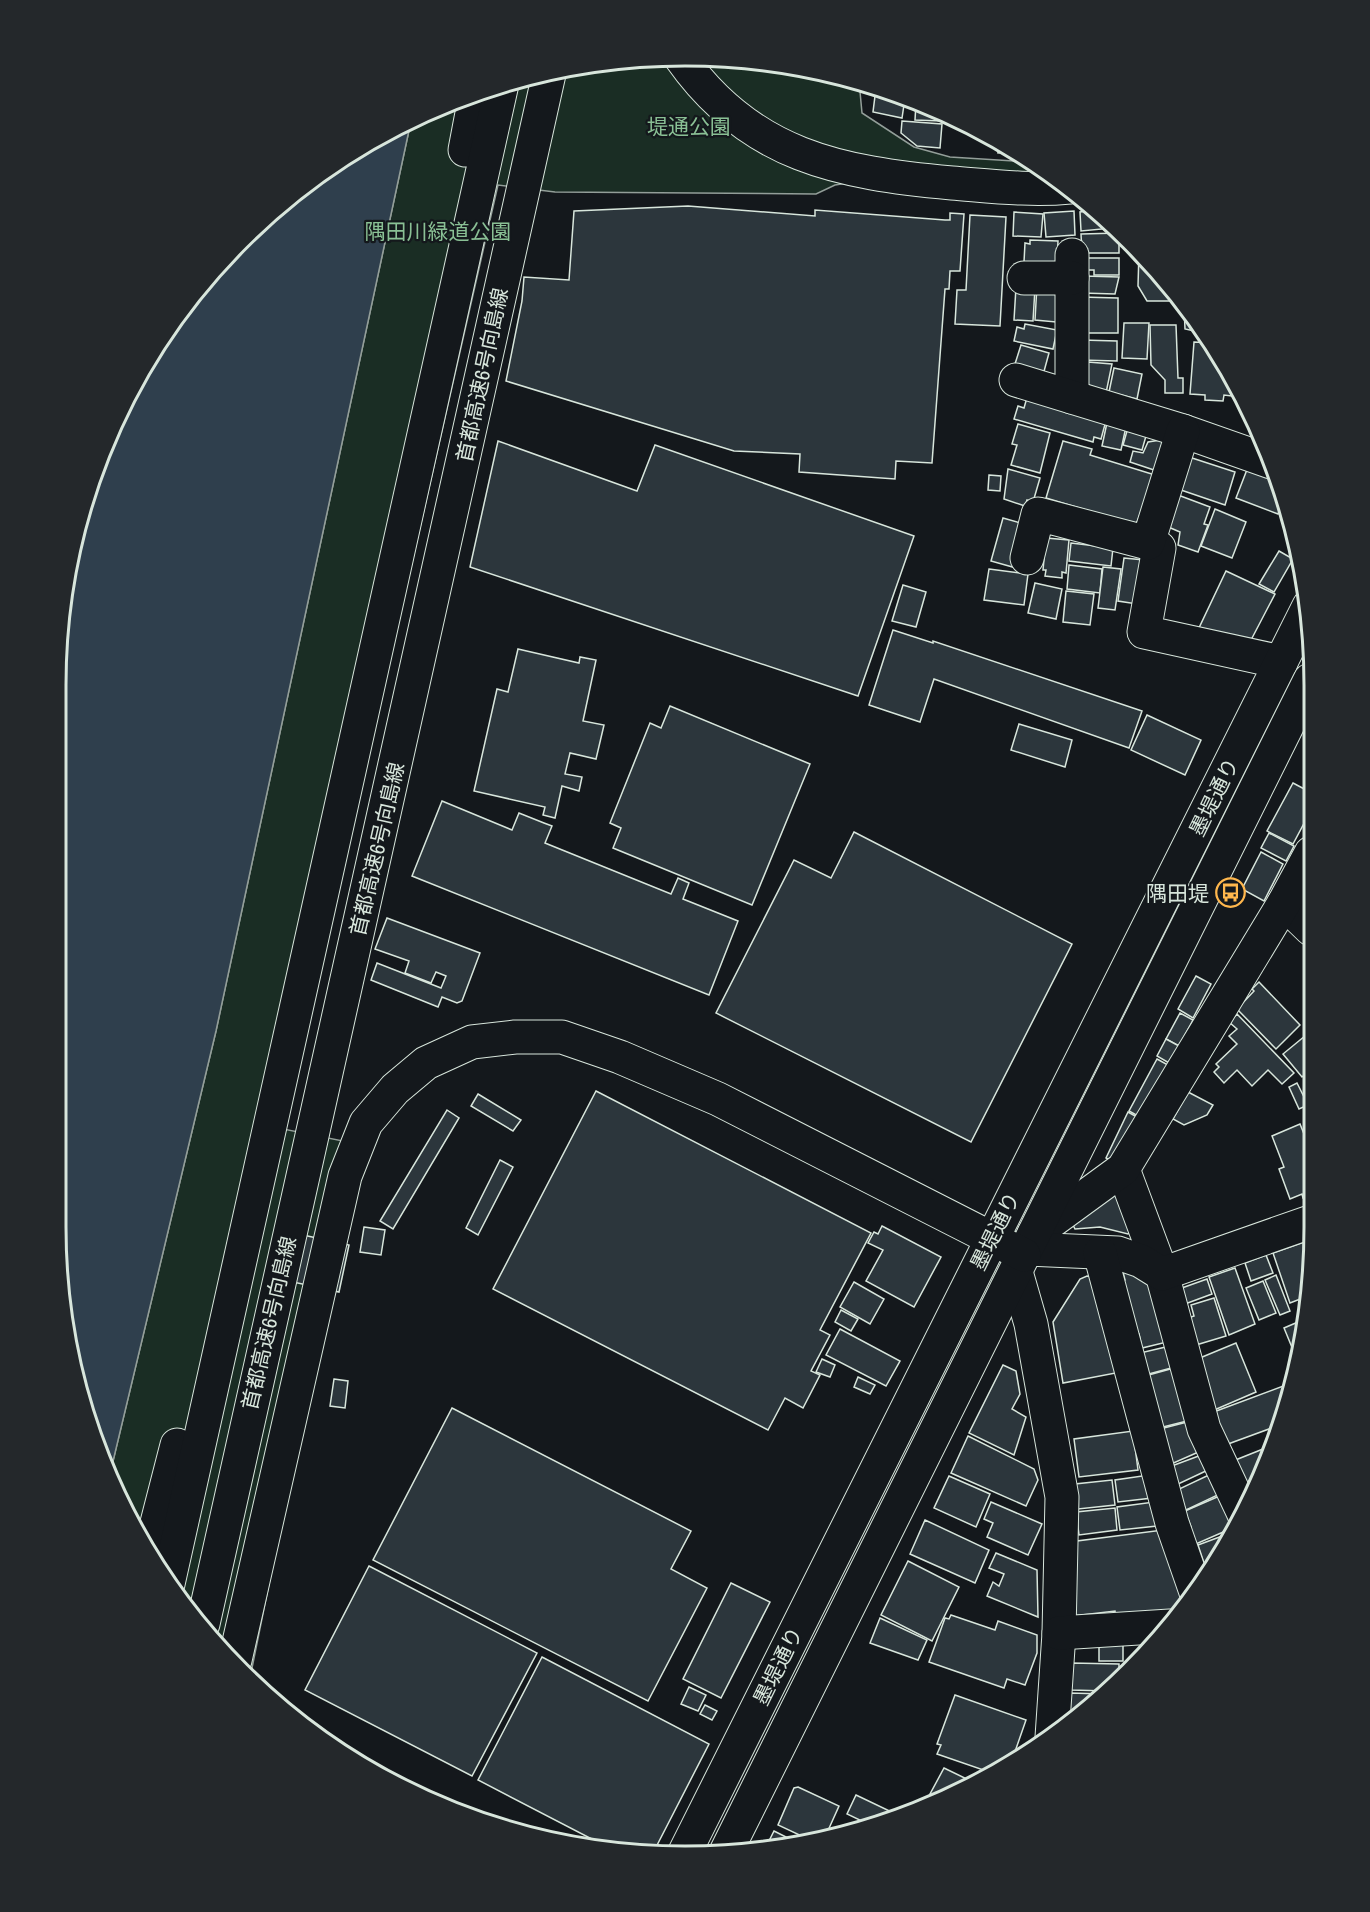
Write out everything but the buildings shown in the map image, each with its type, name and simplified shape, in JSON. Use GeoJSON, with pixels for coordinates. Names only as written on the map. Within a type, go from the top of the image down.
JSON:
{"type":"FeatureCollection","features":[{"type":"Feature","properties":{"kind":"main road"},"geometry":{"type":"LineString","coordinates":[[688,66],[725,110],[764,136],[806,155],[851,171],[976,185],[1052,187]]}},
{"type":"Feature","properties":{"kind":"main road","name":"首都高速6号向島線"},"geometry":{"type":"LineString","coordinates":[[205,1617],[547,82]]}},
{"type":"Feature","properties":{"kind":"main road","name":"首都高速6号向島線"},"geometry":{"type":"LineString","coordinates":[[171,1572],[500,95]]}},
{"type":"Feature","properties":{"kind":"main road"},"geometry":{"type":"LineString","coordinates":[[429,418],[428,340],[474,104]]}},
{"type":"Feature","properties":{"kind":"main road"},"geometry":{"type":"LineString","coordinates":[[1024,278],[1072,266],[1072,397]]}},
{"type":"Feature","properties":{"kind":"main road"},"geometry":{"type":"LineString","coordinates":[[1016,380],[1183,431],[1261,458]]}},
{"type":"Feature","properties":{"kind":"main road"},"geometry":{"type":"LineString","coordinates":[[1148,543],[1183,431]]}},
{"type":"Feature","properties":{"kind":"main road"},"geometry":{"type":"LineString","coordinates":[[1028,558],[1038,514],[1148,543],[1159,548],[1144,632],[1281,662]]}},
{"type":"Feature","properties":{"kind":"main road","name":"墨堤通り"},"geometry":{"type":"LineString","coordinates":[[688,1846],[1301,622]]}},
{"type":"Feature","properties":{"kind":"main road","name":"墨堤通り"},"geometry":{"type":"LineString","coordinates":[[730,1845],[1304,692]]}},
{"type":"Feature","properties":{"kind":"main road"},"geometry":{"type":"LineString","coordinates":[[1026,1252],[1123,1170],[1304,866]]}},
{"type":"Feature","properties":{"kind":"main road"},"geometry":{"type":"LineString","coordinates":[[1284,903],[1304,922]]}},
{"type":"Feature","properties":{"kind":"main road"},"geometry":{"type":"LineString","coordinates":[[152,1541],[261,1110],[311,949]]}},
{"type":"Feature","properties":{"kind":"main road"},"geometry":{"type":"LineString","coordinates":[[237,1653],[345,1176],[366,1123],[395,1089],[426,1063],[471,1042],[515,1037],[562,1037],[620,1057],[718,1099],[992,1238],[1026,1252],[1118,1253],[1141,1261],[1162,1274]]}},
{"type":"Feature","properties":{"kind":"main road"},"geometry":{"type":"LineString","coordinates":[[1123,1170],[1162,1274],[1204,1429],[1239,1503]]}},
{"type":"Feature","properties":{"kind":"main road"},"geometry":{"type":"LineString","coordinates":[[1162,1274],[1304,1224]]}},
{"type":"Feature","properties":{"kind":"main road"},"geometry":{"type":"LineString","coordinates":[[1026,1252],[1031,1323],[1062,1497],[1059,1633],[1053,1725]]}},
{"type":"Feature","properties":{"kind":"main road"},"geometry":{"type":"LineString","coordinates":[[1100,1253],[1172,1523],[1192,1582]]}},
{"type":"Feature","properties":{"kind":"main road"},"geometry":{"type":"LineString","coordinates":[[1059,1633],[1157,1627]]}},
{"type":"Feature","properties":{"kind":"green space"},"geometry":{"type":"Polygon","coordinates":[[[645,67],[725,67],[806,78],[860,92],[862,113],[914,147],[950,157],[1014,161],[1044,181],[854,182],[835,185],[816,194],[555,192],[498,185],[283,1129],[358,1144],[252,1669],[194,1604],[170,1571],[130,1501],[113,1463],[216,1031],[409,131],[486,99],[564,78],[645,67]]]}},
{"type":"Feature","properties":{"kind":"water"},"geometry":{"type":"Polygon","coordinates":[[[409,131],[216,1031],[113,1463],[87,1387],[71,1308],[67,1267],[66,685],[71,604],[78,564],[87,525],[113,448],[149,375],[194,308],[247,247],[308,194],[341,170],[409,131]]]}},
{"type":"Feature","properties":{"kind":"place","name":"隅田堤"},"geometry":{"type":"Point","coordinates":[1230,893]}},
{"type":"Feature","properties":{"kind":"park label","name":"堤通公園"},"geometry":{"type":"Point","coordinates":[689,126]}},
{"type":"Feature","properties":{"kind":"park label","name":"隅田川緑道公園"},"geometry":{"type":"Point","coordinates":[438,231]}}]}
